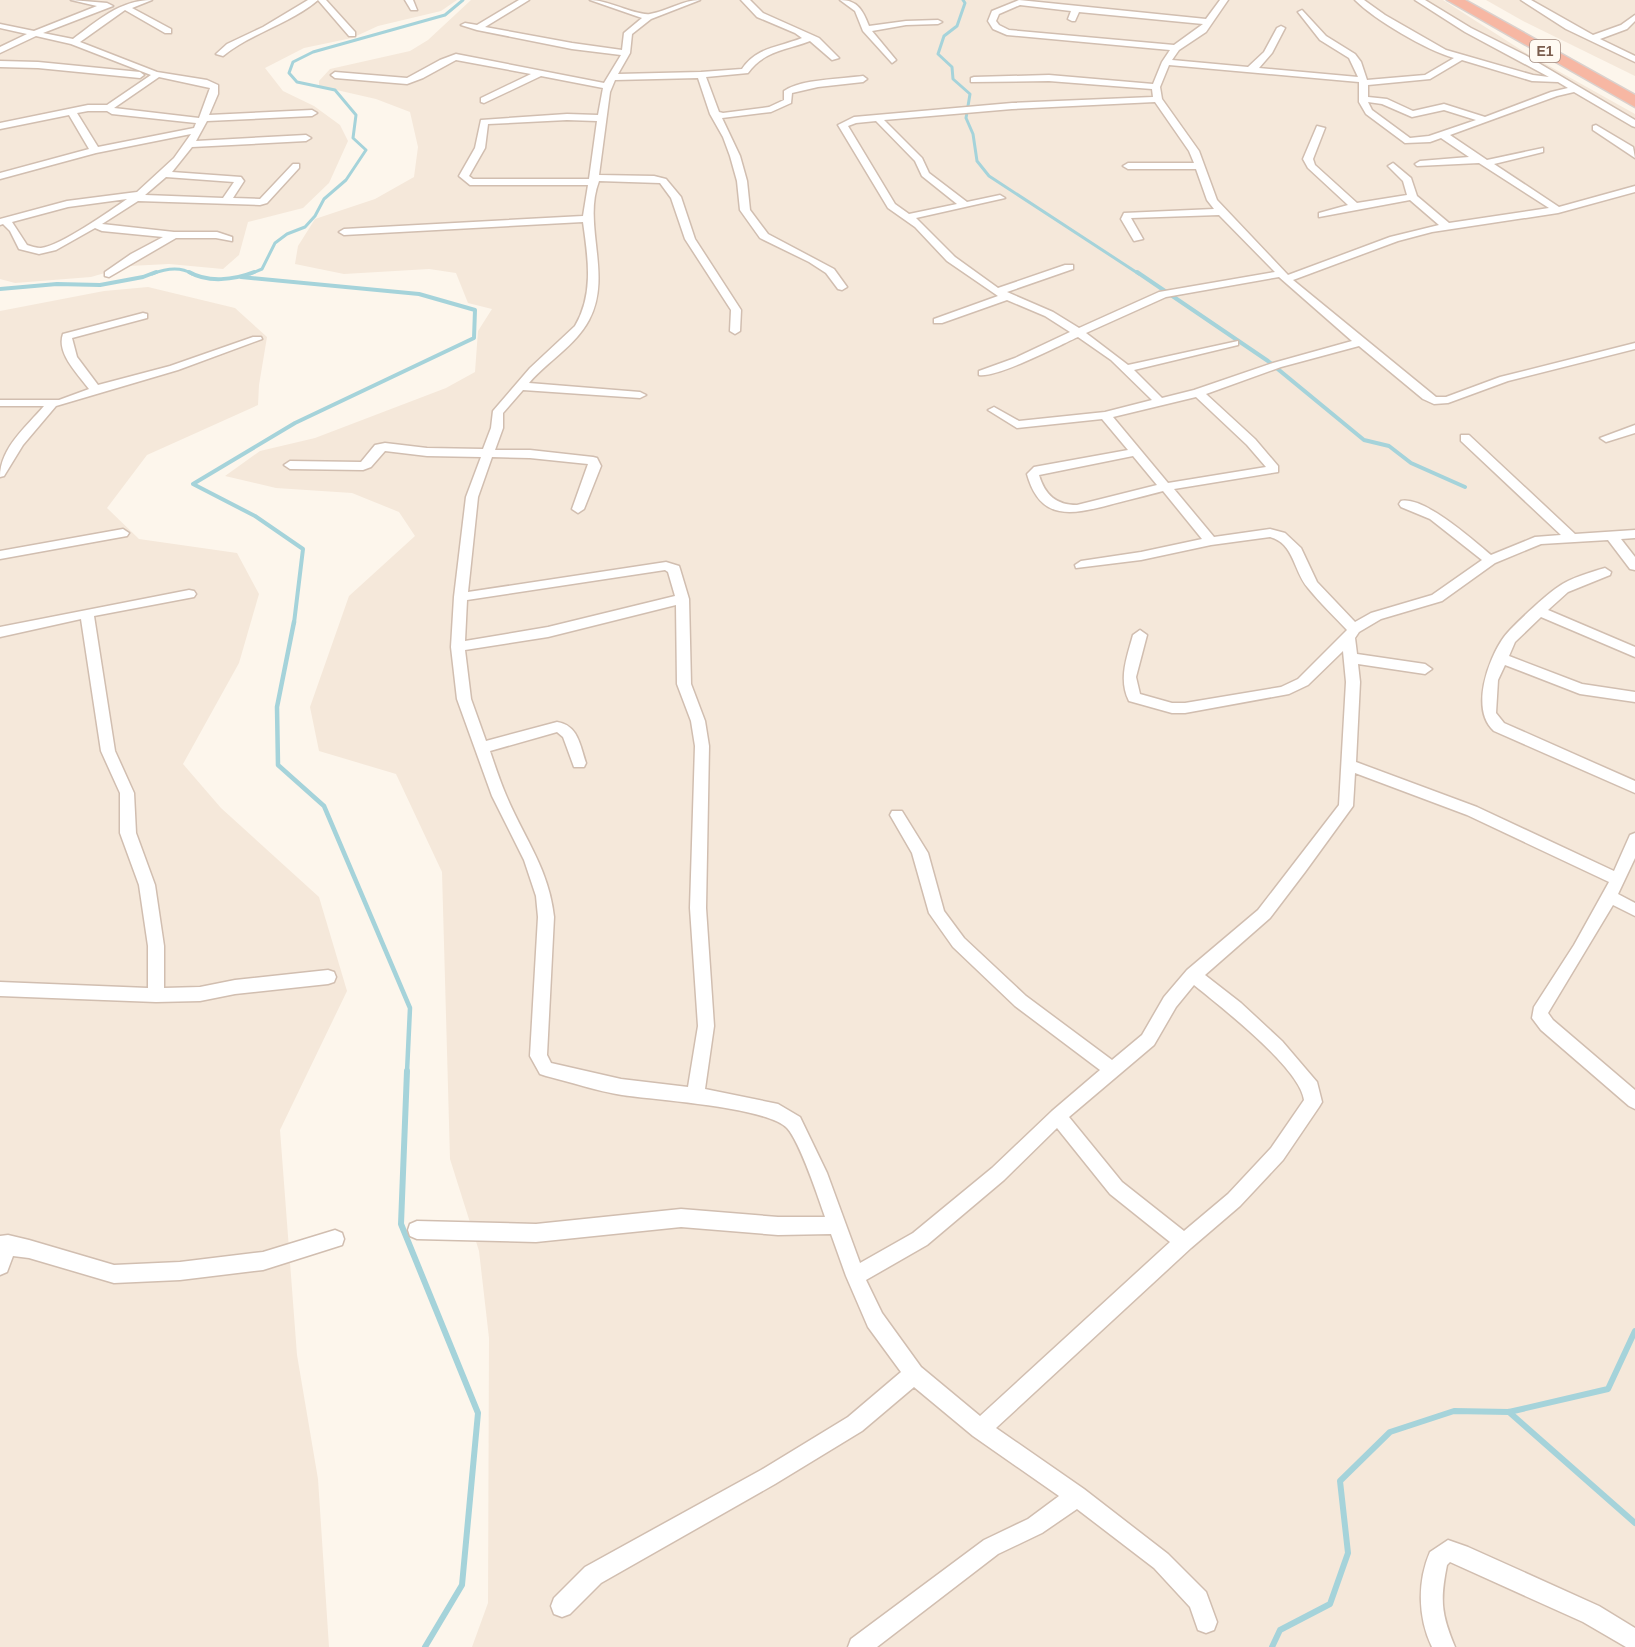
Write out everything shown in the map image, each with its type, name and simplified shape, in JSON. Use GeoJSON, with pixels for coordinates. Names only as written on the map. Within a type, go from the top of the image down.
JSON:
{"type":"FeatureCollection","features":[{"type":"Feature","properties":{"kind":"highway","name":"E1"},"geometry":{"type":"LineString","coordinates":[[1454,0],[1635,102]]}},
{"type":"Feature","properties":{"kind":"highway","name":"E1"},"geometry":{"type":"LineString","coordinates":[[1482,0],[1635,85]]}},
{"type":"Feature","properties":{"kind":"street"},"geometry":{"type":"LineString","coordinates":[[75,0],[124,8],[168,31]]}},
{"type":"Feature","properties":{"kind":"street"},"geometry":{"type":"LineString","coordinates":[[74,42],[124,8],[148,0]]}},
{"type":"Feature","properties":{"kind":"street"},"geometry":{"type":"LineString","coordinates":[[219,54],[314,0]]}},
{"type":"Feature","properties":{"kind":"street"},"geometry":{"type":"LineString","coordinates":[[322,0],[352,34]]}},
{"type":"Feature","properties":{"kind":"street"},"geometry":{"type":"LineString","coordinates":[[409,0],[414,8]]}},
{"type":"Feature","properties":{"kind":"street"},"geometry":{"type":"LineString","coordinates":[[477,28],[525,0]]}},
{"type":"Feature","properties":{"kind":"street"},"geometry":{"type":"LineString","coordinates":[[594,0],[648,17]]}},
{"type":"Feature","properties":{"kind":"street"},"geometry":{"type":"LineString","coordinates":[[696,0],[648,17],[628,33],[623,62],[609,81],[588,219],[595,269],[592,295],[585,318],[579,328],[520,386],[497,413],[497,428],[472,497],[458,647],[464,699],[499,796],[532,860],[544,896],[546,917],[538,1056],[546,1069],[621,1087],[695,1095],[778,1112],[794,1123],[818,1173],[855,1276],[875,1320],[914,1374],[980,1429],[1077,1496],[1161,1561],[1198,1600],[1206,1622]]}},
{"type":"Feature","properties":{"kind":"street"},"geometry":{"type":"LineString","coordinates":[[745,0],[760,15],[816,40],[835,58]]}},
{"type":"Feature","properties":{"kind":"street"},"geometry":{"type":"LineString","coordinates":[[844,0],[859,10],[866,29],[892,60]]}},
{"type":"Feature","properties":{"kind":"street"},"geometry":{"type":"LineString","coordinates":[[1224,0],[1203,30],[1176,48],[1166,62],[1156,87],[1158,99],[1194,151],[1212,200],[1221,212],[1284,276],[1360,342],[1427,397],[1439,402],[1504,379],[1635,346]]}},
{"type":"Feature","properties":{"kind":"street"},"geometry":{"type":"LineString","coordinates":[[1359,0],[1382,17],[1443,52],[1532,78],[1558,80]]}},
{"type":"Feature","properties":{"kind":"street"},"geometry":{"type":"LineString","coordinates":[[1419,0],[1473,34],[1527,60],[1635,124]]}},
{"type":"Feature","properties":{"kind":"street"},"geometry":{"type":"LineString","coordinates":[[1524,0],[1561,22],[1635,59]]}},
{"type":"Feature","properties":{"kind":"street"},"geometry":{"type":"LineString","coordinates":[[1176,48],[1007,32],[996,27],[992,21],[995,13],[1023,2],[1209,22]]}},
{"type":"Feature","properties":{"kind":"street"},"geometry":{"type":"LineString","coordinates":[[0,50],[38,32],[107,5]]}},
{"type":"Feature","properties":{"kind":"street"},"geometry":{"type":"LineString","coordinates":[[1072,19],[1076,9]]}},
{"type":"Feature","properties":{"kind":"street"},"geometry":{"type":"LineString","coordinates":[[1302,12],[1323,38],[1352,56],[1357,62],[1363,81],[1362,102],[1369,112],[1408,141],[1430,139],[1554,94],[1575,89]]}},
{"type":"Feature","properties":{"kind":"street"},"geometry":{"type":"LineString","coordinates":[[1594,38],[1624,27],[1635,17]]}},
{"type":"Feature","properties":{"kind":"street"},"geometry":{"type":"LineString","coordinates":[[866,29],[906,23],[938,22]]}},
{"type":"Feature","properties":{"kind":"street"},"geometry":{"type":"LineString","coordinates":[[465,25],[565,45],[626,53]]}},
{"type":"Feature","properties":{"kind":"street"},"geometry":{"type":"LineString","coordinates":[[0,26],[38,32],[74,42],[92,51],[156,74],[207,83],[215,87],[192,144],[165,174],[95,224],[52,249],[39,251],[23,247],[14,230],[3,222]]}},
{"type":"Feature","properties":{"kind":"street"},"geometry":{"type":"LineString","coordinates":[[1247,71],[1259,65],[1267,56],[1281,28]]}},
{"type":"Feature","properties":{"kind":"street"},"geometry":{"type":"LineString","coordinates":[[334,75],[407,81],[417,78],[447,59],[456,57],[540,73],[609,81],[701,75],[746,71],[748,63],[757,56],[808,38]]}},
{"type":"Feature","properties":{"kind":"street"},"geometry":{"type":"LineString","coordinates":[[1166,62],[1363,81],[1427,77],[1460,58]]}},
{"type":"Feature","properties":{"kind":"street"},"geometry":{"type":"LineString","coordinates":[[1502,68],[1527,60]]}},
{"type":"Feature","properties":{"kind":"street"},"geometry":{"type":"LineString","coordinates":[[0,64],[38,65],[137,75],[156,74]]}},
{"type":"Feature","properties":{"kind":"street"},"geometry":{"type":"LineString","coordinates":[[484,100],[540,73]]}},
{"type":"Feature","properties":{"kind":"street"},"geometry":{"type":"LineString","coordinates":[[109,108],[156,74]]}},
{"type":"Feature","properties":{"kind":"street"},"geometry":{"type":"LineString","coordinates":[[701,75],[715,114],[728,137],[735,156],[742,181],[745,210],[764,236],[830,271],[842,287]]}},
{"type":"Feature","properties":{"kind":"street"},"geometry":{"type":"LineString","coordinates":[[974,80],[1049,78],[1156,87]]}},
{"type":"Feature","properties":{"kind":"street"},"geometry":{"type":"LineString","coordinates":[[715,114],[723,116],[771,109],[788,101],[788,92],[818,84],[863,79]]}},
{"type":"Feature","properties":{"kind":"street"},"geometry":{"type":"LineString","coordinates":[[1158,99],[1011,106],[854,120],[843,125],[891,206],[919,225],[951,259],[1002,294],[1049,314],[1115,358],[1160,402]]}},
{"type":"Feature","properties":{"kind":"street"},"geometry":{"type":"LineString","coordinates":[[1363,99],[1384,101],[1412,114],[1444,107],[1483,120]]}},
{"type":"Feature","properties":{"kind":"street"},"geometry":{"type":"LineString","coordinates":[[0,126],[88,108],[109,108],[112,111],[201,123]]}},
{"type":"Feature","properties":{"kind":"street"},"geometry":{"type":"LineString","coordinates":[[72,112],[95,150]]}},
{"type":"Feature","properties":{"kind":"street"},"geometry":{"type":"LineString","coordinates":[[0,175],[201,123],[312,113]]}},
{"type":"Feature","properties":{"kind":"street"},"geometry":{"type":"LineString","coordinates":[[604,118],[567,117],[484,122],[480,148],[464,176],[470,182],[654,179],[663,181],[676,197],[690,239],[736,310],[735,331]]}},
{"type":"Feature","properties":{"kind":"street"},"geometry":{"type":"LineString","coordinates":[[878,118],[891,134],[916,157],[925,174],[965,205]]}},
{"type":"Feature","properties":{"kind":"street"},"geometry":{"type":"LineString","coordinates":[[1320,128],[1308,159],[1317,172],[1355,206]]}},
{"type":"Feature","properties":{"kind":"street"},"geometry":{"type":"LineString","coordinates":[[1596,128],[1630,149],[1635,156],[1633,159],[1635,162]]}},
{"type":"Feature","properties":{"kind":"street"},"geometry":{"type":"LineString","coordinates":[[1441,134],[1558,210]]}},
{"type":"Feature","properties":{"kind":"street"},"geometry":{"type":"LineString","coordinates":[[192,144],[306,138]]}},
{"type":"Feature","properties":{"kind":"street"},"geometry":{"type":"LineString","coordinates":[[1420,164],[1462,159],[1483,161],[1540,150]]}},
{"type":"Feature","properties":{"kind":"street"},"geometry":{"type":"LineString","coordinates":[[3,222],[67,204],[137,196],[254,203],[264,201],[296,166]]}},
{"type":"Feature","properties":{"kind":"street"},"geometry":{"type":"LineString","coordinates":[[1128,166],[1200,166]]}},
{"type":"Feature","properties":{"kind":"street"},"geometry":{"type":"LineString","coordinates":[[1393,166],[1408,180],[1412,197],[1446,226]]}},
{"type":"Feature","properties":{"kind":"street"},"geometry":{"type":"LineString","coordinates":[[165,174],[238,179],[239,181],[226,201]]}},
{"type":"Feature","properties":{"kind":"street"},"geometry":{"type":"LineString","coordinates":[[983,373],[1019,360],[1163,294],[1284,276],[1394,239],[1446,226],[1558,210],[1635,189]]}},
{"type":"Feature","properties":{"kind":"street"},"geometry":{"type":"LineString","coordinates":[[1322,215],[1355,206],[1412,197]]}},
{"type":"Feature","properties":{"kind":"street"},"geometry":{"type":"LineString","coordinates":[[907,217],[1000,198]]}},
{"type":"Feature","properties":{"kind":"street"},"geometry":{"type":"LineString","coordinates":[[1138,239],[1126,219],[1127,215],[1221,212]]}},
{"type":"Feature","properties":{"kind":"street"},"geometry":{"type":"LineString","coordinates":[[344,232],[588,219]]}},
{"type":"Feature","properties":{"kind":"street"},"geometry":{"type":"LineString","coordinates":[[95,224],[102,228],[174,235],[217,235],[228,239]]}},
{"type":"Feature","properties":{"kind":"street"},"geometry":{"type":"LineString","coordinates":[[109,274],[135,256],[174,235]]}},
{"type":"Feature","properties":{"kind":"street"},"geometry":{"type":"LineString","coordinates":[[938,321],[1069,267]]}},
{"type":"Feature","properties":{"kind":"street"},"geometry":{"type":"LineString","coordinates":[[96,390],[74,360],[66,342],[67,336],[143,316]]}},
{"type":"Feature","properties":{"kind":"street"},"geometry":{"type":"LineString","coordinates":[[0,403],[52,404],[71,400],[96,390],[174,368],[256,339]]}},
{"type":"Feature","properties":{"kind":"street"},"geometry":{"type":"LineString","coordinates":[[994,410],[1017,425],[1105,415],[1198,393],[1276,365],[1360,342]]}},
{"type":"Feature","properties":{"kind":"street"},"geometry":{"type":"LineString","coordinates":[[1125,369],[1234,343]]}},
{"type":"Feature","properties":{"kind":"street"},"geometry":{"type":"LineString","coordinates":[[520,386],[640,395]]}},
{"type":"Feature","properties":{"kind":"street"},"geometry":{"type":"LineString","coordinates":[[1136,452],[1038,471],[1033,474],[1034,481],[1049,503],[1055,508],[1064,510],[1077,509],[1165,487],[1274,469],[1251,442],[1198,393]]}},
{"type":"Feature","properties":{"kind":"street"},"geometry":{"type":"LineString","coordinates":[[0,473],[18,443],[52,404]]}},
{"type":"Feature","properties":{"kind":"street"},"geometry":{"type":"LineString","coordinates":[[1105,415],[1211,541]]}},
{"type":"Feature","properties":{"kind":"street"},"geometry":{"type":"LineString","coordinates":[[1606,438],[1635,429]]}},
{"type":"Feature","properties":{"kind":"street"},"geometry":{"type":"LineString","coordinates":[[1465,438],[1571,537]]}},
{"type":"Feature","properties":{"kind":"street"},"geometry":{"type":"LineString","coordinates":[[290,465],[363,466],[379,448],[385,447],[427,452],[530,454],[594,461],[595,466],[579,509]]}},
{"type":"Feature","properties":{"kind":"street"},"geometry":{"type":"LineString","coordinates":[[1405,504],[1434,516],[1490,560]]}},
{"type":"Feature","properties":{"kind":"street"},"geometry":{"type":"LineString","coordinates":[[0,555],[123,533]]}},
{"type":"Feature","properties":{"kind":"street"},"geometry":{"type":"LineString","coordinates":[[855,1276],[920,1239],[998,1174],[1058,1116],[1148,1040],[1170,1002],[1193,975],[1264,914],[1346,806],[1353,682],[1351,633],[1311,584],[1297,551],[1281,536],[1270,534],[1211,541],[1141,556],[1081,565]]}},
{"type":"Feature","properties":{"kind":"street"},"geometry":{"type":"LineString","coordinates":[[1140,635],[1129,677],[1134,698],[1172,708],[1185,708],[1284,691],[1302,682],[1351,633],[1376,616],[1443,594],[1490,560],[1539,540],[1635,534]]}},
{"type":"Feature","properties":{"kind":"street"},"geometry":{"type":"LineString","coordinates":[[1611,535],[1635,566]]}},
{"type":"Feature","properties":{"kind":"street"},"geometry":{"type":"LineString","coordinates":[[461,597],[666,566],[674,569],[682,599],[684,684],[698,721],[702,746],[698,908],[706,1026],[695,1095]]}},
{"type":"Feature","properties":{"kind":"street"},"geometry":{"type":"LineString","coordinates":[[1605,572],[1563,589],[1515,632],[1491,680],[1489,713],[1492,721],[1499,727],[1544,749],[1635,787]]}},
{"type":"Feature","properties":{"kind":"street"},"geometry":{"type":"LineString","coordinates":[[0,632],[189,594]]}},
{"type":"Feature","properties":{"kind":"street"},"geometry":{"type":"LineString","coordinates":[[458,647],[548,632],[682,599]]}},
{"type":"Feature","properties":{"kind":"street"},"geometry":{"type":"LineString","coordinates":[[1538,611],[1635,652]]}},
{"type":"Feature","properties":{"kind":"street"},"geometry":{"type":"LineString","coordinates":[[87,613],[108,751],[127,793],[128,833],[147,885],[156,946],[156,995]]}},
{"type":"Feature","properties":{"kind":"street"},"geometry":{"type":"LineString","coordinates":[[1351,658],[1425,669]]}},
{"type":"Feature","properties":{"kind":"street"},"geometry":{"type":"LineString","coordinates":[[1500,658],[1580,689],[1635,697]]}},
{"type":"Feature","properties":{"kind":"street"},"geometry":{"type":"LineString","coordinates":[[481,748],[557,727],[564,728],[570,735],[579,763]]}},
{"type":"Feature","properties":{"kind":"street"},"geometry":{"type":"LineString","coordinates":[[1349,765],[1472,811],[1617,879]]}},
{"type":"Feature","properties":{"kind":"street"},"geometry":{"type":"LineString","coordinates":[[897,815],[922,856],[933,901],[945,924],[981,966],[1030,1008],[1112,1070]]}},
{"type":"Feature","properties":{"kind":"street"},"geometry":{"type":"LineString","coordinates":[[1635,839],[1609,896],[1540,1012],[1540,1018],[1635,1101]]}},
{"type":"Feature","properties":{"kind":"street"},"geometry":{"type":"LineString","coordinates":[[1609,896],[1635,910]]}},
{"type":"Feature","properties":{"kind":"street"},"geometry":{"type":"LineString","coordinates":[[980,1429],[1184,1242],[1234,1200],[1277,1154],[1313,1102],[1311,1087],[1276,1046],[1235,1008],[1193,975]]}},
{"type":"Feature","properties":{"kind":"street"},"geometry":{"type":"LineString","coordinates":[[0,989],[156,995],[200,994],[235,987],[327,978]]}},
{"type":"Feature","properties":{"kind":"street"},"geometry":{"type":"LineString","coordinates":[[1058,1116],[1116,1188],[1184,1242]]}},
{"type":"Feature","properties":{"kind":"street"},"geometry":{"type":"LineString","coordinates":[[417,1230],[536,1233],[681,1218],[778,1226],[838,1225]]}},
{"type":"Feature","properties":{"kind":"street"},"geometry":{"type":"LineString","coordinates":[[0,1266],[4,1245],[114,1275],[180,1271],[263,1261],[335,1239]]}},
{"type":"Feature","properties":{"kind":"street"},"geometry":{"type":"LineString","coordinates":[[561,1606],[593,1575],[768,1477],[855,1424],[914,1374]]}},
{"type":"Feature","properties":{"kind":"street"},"geometry":{"type":"LineString","coordinates":[[859,1647],[992,1547],[1035,1526],[1077,1496]]}},
{"type":"Feature","properties":{"kind":"street"},"geometry":{"type":"LineString","coordinates":[[1444,1647],[1434,1630],[1431,1608],[1437,1559],[1448,1551],[1461,1554],[1591,1614],[1635,1640]]}},
{"type":"Feature","properties":{"kind":"shaded area"},"geometry":{"type":"Polygon","coordinates":[[[0,0],[457,0],[441,11],[378,26],[352,38],[304,48],[265,68],[283,91],[314,106],[340,125],[348,141],[329,183],[303,208],[248,222],[239,255],[223,269],[169,264],[129,266],[91,277],[15,283],[0,279],[0,0]]]}},
{"type":"Feature","properties":{"kind":"shaded area"},"geometry":{"type":"Polygon","coordinates":[[[471,0],[1443,0],[1526,53],[1635,114],[1635,1647],[472,1647],[488,1603],[489,1338],[479,1251],[450,1159],[442,872],[396,774],[319,751],[310,707],[349,596],[415,536],[399,512],[352,493],[276,488],[225,476],[260,451],[315,438],[446,388],[475,372],[478,331],[492,309],[468,303],[456,273],[429,269],[344,274],[295,264],[298,246],[315,219],[375,199],[414,177],[418,147],[410,112],[376,99],[319,86],[319,81],[330,69],[410,51],[428,40],[471,0]]]}},
{"type":"Feature","properties":{"kind":"shaded area"},"geometry":{"type":"Polygon","coordinates":[[[1486,0],[1635,0],[1635,76],[1523,21],[1486,0]]]}},
{"type":"Feature","properties":{"kind":"shaded area"},"geometry":{"type":"Polygon","coordinates":[[[148,287],[235,308],[267,337],[258,405],[147,455],[107,508],[139,539],[237,553],[259,594],[239,663],[183,764],[221,808],[319,897],[347,991],[280,1130],[297,1355],[318,1479],[329,1647],[0,1647],[0,311],[104,291],[148,287]]]}},
{"type":"Feature","properties":{"kind":"waterway"},"geometry":{"type":"LineString","coordinates":[[250,274],[262,269],[275,243],[287,234],[305,227],[315,216],[324,199],[346,180],[366,150],[353,138],[356,115],[335,90],[297,82],[289,73],[293,62],[313,52],[445,15],[463,0]]}},
{"type":"Feature","properties":{"kind":"waterway"},"geometry":{"type":"LineString","coordinates":[[963,0],[965,3],[957,26],[944,36],[938,54],[952,67],[953,79],[970,94],[966,118],[973,134],[977,161],[989,176],[1139,274]]}},
{"type":"Feature","properties":{"kind":"waterway"},"geometry":{"type":"LineString","coordinates":[[152,274],[172,269],[192,274]]}},
{"type":"Feature","properties":{"kind":"waterway"},"geometry":{"type":"LineString","coordinates":[[0,289],[57,284],[100,285],[143,277],[156,272]]}},
{"type":"Feature","properties":{"kind":"waterway"},"geometry":{"type":"LineString","coordinates":[[189,272],[213,279],[238,277],[254,272]]}},
{"type":"Feature","properties":{"kind":"waterway"},"geometry":{"type":"LineString","coordinates":[[1137,272],[1268,361],[1364,440],[1389,446],[1411,463],[1465,487]]}},
{"type":"Feature","properties":{"kind":"waterway"},"geometry":{"type":"LineString","coordinates":[[241,277],[419,294],[475,310],[474,338],[295,423],[193,484],[255,516],[303,549],[294,623]]}},
{"type":"Feature","properties":{"kind":"waterway"},"geometry":{"type":"LineString","coordinates":[[294,622],[277,707],[278,765],[324,806],[410,1008],[407,1072]]}},
{"type":"Feature","properties":{"kind":"waterway"},"geometry":{"type":"LineString","coordinates":[[407,1071],[401,1224],[478,1413],[462,1585],[425,1647]]}},
{"type":"Feature","properties":{"kind":"waterway"},"geometry":{"type":"LineString","coordinates":[[1509,1412],[1608,1389],[1635,1331]]}},
{"type":"Feature","properties":{"kind":"waterway"},"geometry":{"type":"LineString","coordinates":[[1272,1647],[1280,1630],[1330,1604],[1348,1553],[1340,1481],[1390,1432],[1454,1411],[1509,1412]]}},
{"type":"Feature","properties":{"kind":"waterway"},"geometry":{"type":"LineString","coordinates":[[1509,1412],[1635,1523]]}}]}
